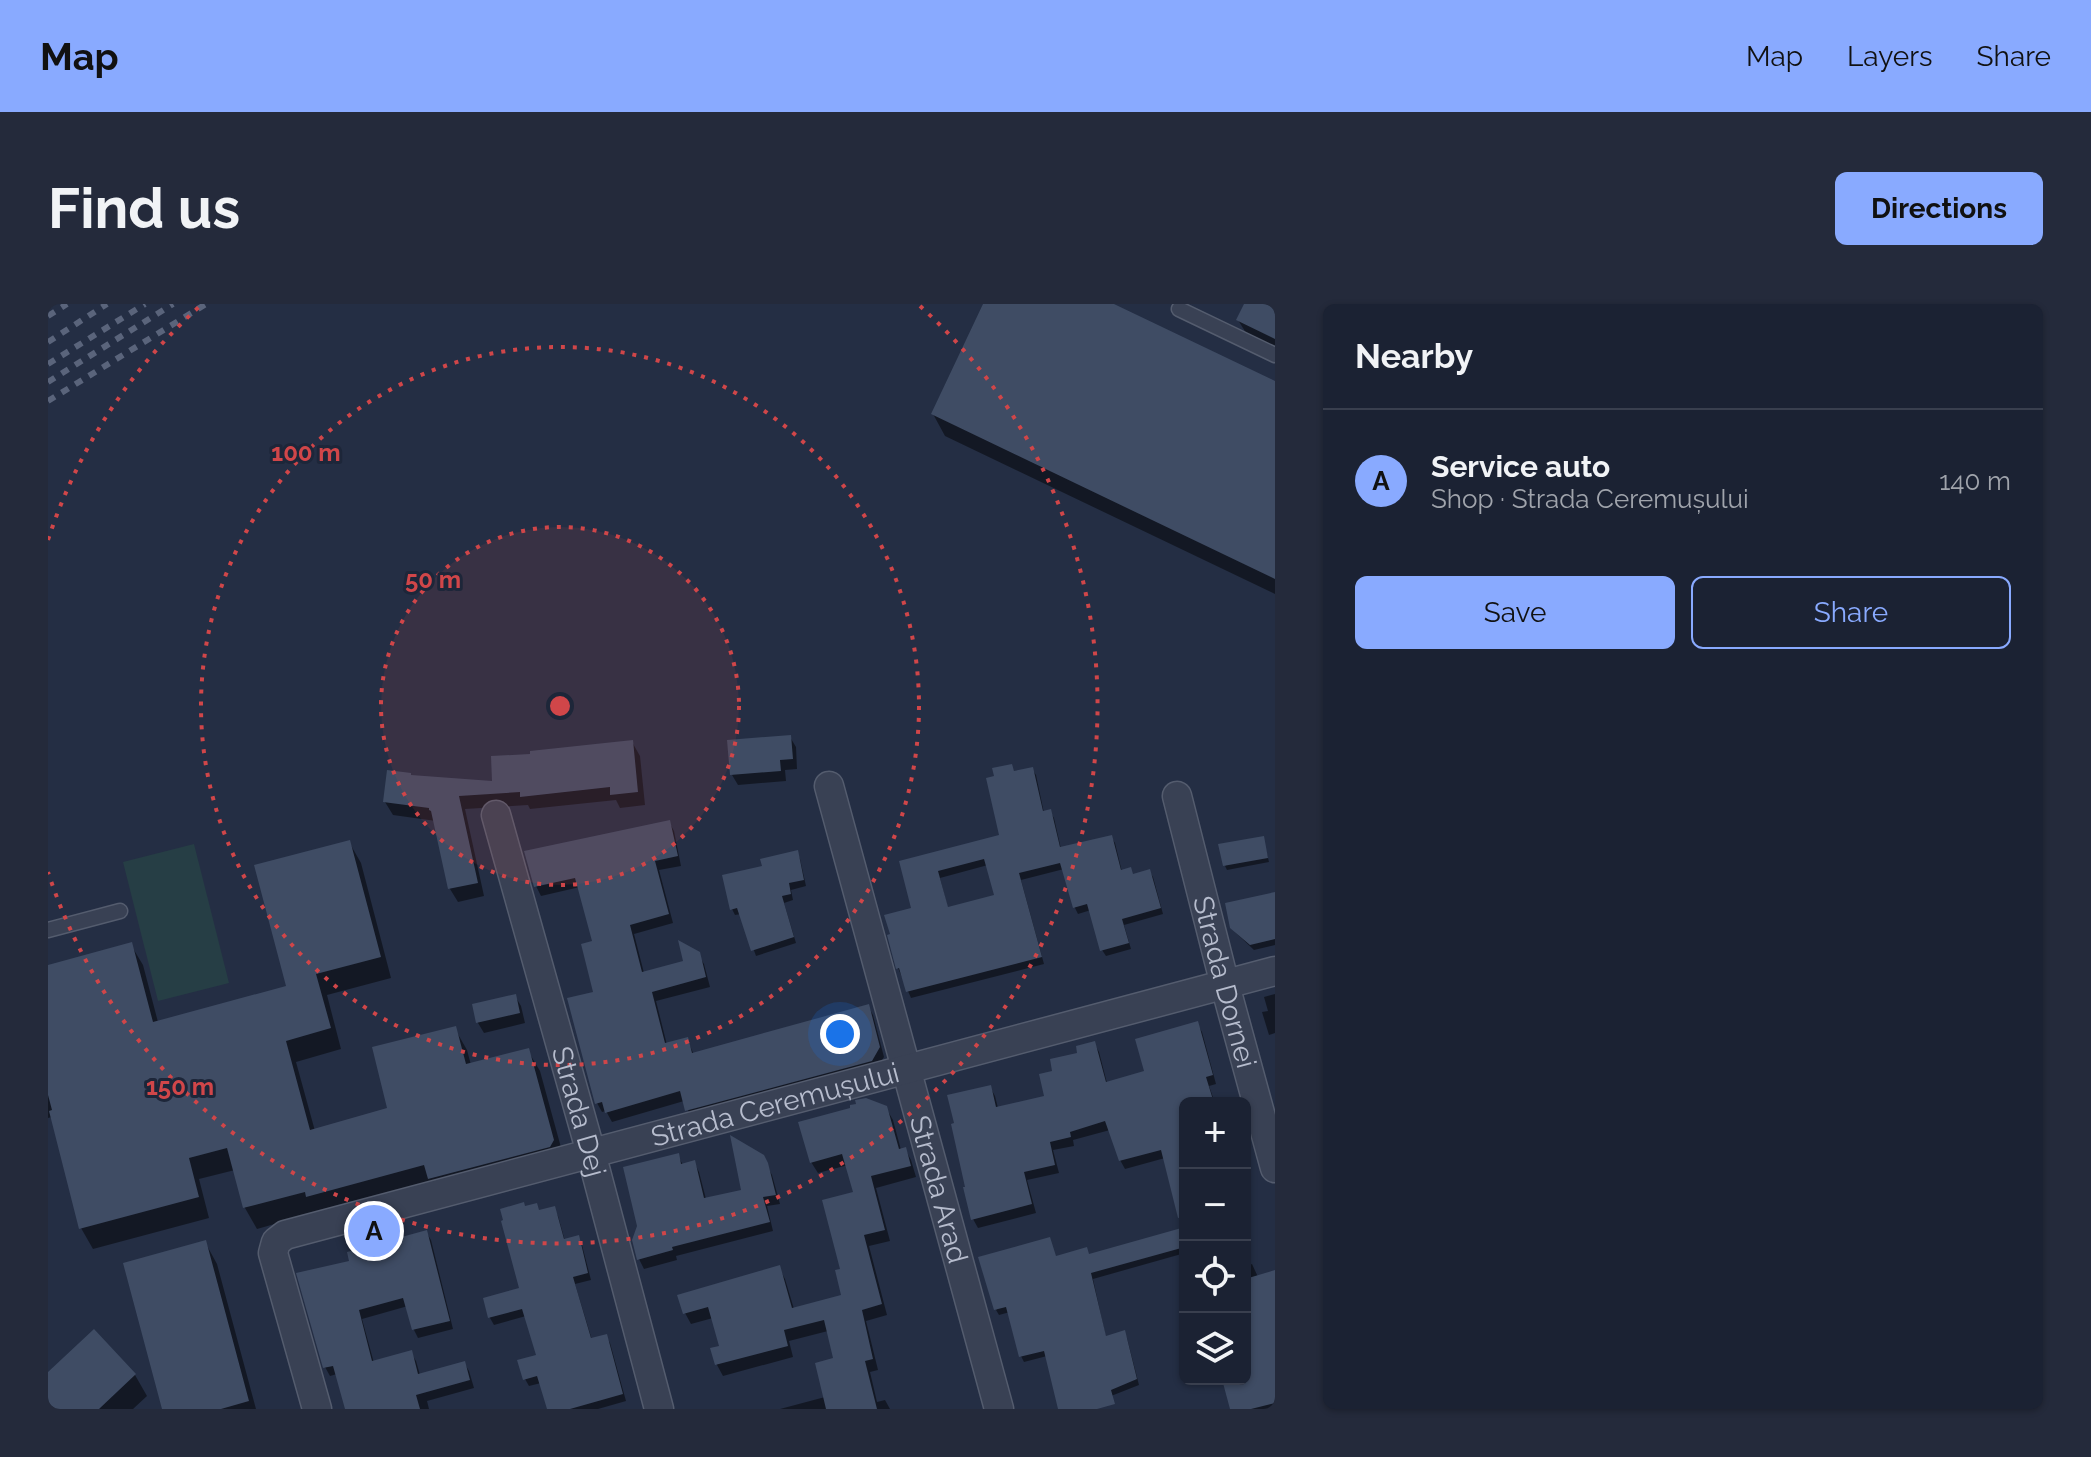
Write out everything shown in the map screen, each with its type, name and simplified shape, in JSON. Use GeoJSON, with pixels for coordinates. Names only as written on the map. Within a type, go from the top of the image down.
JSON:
{"type":"FeatureCollection","features":[{"type":"Feature","properties":{"kind":"street","name":"Strada Arad"},"geometry":{"type":"LineString","coordinates":[[829,786],[999,1409]]}},
{"type":"Feature","properties":{"kind":"street","name":"Strada Dornei"},"geometry":{"type":"LineString","coordinates":[[1177,796],[1275,1168]]}},
{"type":"Feature","properties":{"kind":"street","name":"Strada Dej"},"geometry":{"type":"LineString","coordinates":[[496,815],[659,1409]]}},
{"type":"Feature","properties":{"kind":"street","name":"Strada Ceremușului"},"geometry":{"type":"LineString","coordinates":[[317,1409],[273,1253],[276,1242],[285,1235],[1275,971]]}},
{"type":"Feature","properties":{"kind":"lane"},"geometry":{"type":"LineString","coordinates":[[1179,309],[1275,355]]}},
{"type":"Feature","properties":{"kind":"lane"},"geometry":{"type":"LineString","coordinates":[[48,930],[120,911]]}},
{"type":"Feature","properties":{"kind":"shaded area"},"geometry":{"type":"Polygon","coordinates":[[[194,844],[229,983],[158,1001],[123,862],[194,844]]]}},
{"type":"Feature","properties":{"kind":"building"},"geometry":{"type":"Polygon","coordinates":[[[983,304],[1114,304],[1275,381],[1275,579],[931,414],[983,304]]]}},
{"type":"Feature","properties":{"kind":"building"},"geometry":{"type":"Polygon","coordinates":[[[1244,304],[1275,304],[1275,339],[1236,320],[1244,304]]]}},
{"type":"Feature","properties":{"kind":"building"},"geometry":{"type":"Polygon","coordinates":[[[791,735],[793,759],[780,760],[781,771],[730,775],[727,740],[791,735]]]}},
{"type":"Feature","properties":{"kind":"building"},"geometry":{"type":"Polygon","coordinates":[[[633,740],[638,792],[610,795],[610,787],[520,797],[520,792],[459,796],[478,883],[448,889],[429,808],[383,802],[387,770],[411,775],[492,781],[491,756],[633,740]]]}},
{"type":"Feature","properties":{"kind":"building"},"geometry":{"type":"Polygon","coordinates":[[[1012,764],[1014,771],[1033,767],[1043,811],[1051,809],[1060,847],[1112,835],[1121,870],[1131,867],[1133,874],[1150,869],[1161,908],[1122,919],[1129,943],[1100,951],[1087,904],[1073,908],[1060,863],[1019,873],[1042,957],[906,992],[899,968],[896,969],[884,915],[911,908],[899,861],[999,835],[986,778],[994,776],[992,768],[1012,764]],[[984,859],[938,871],[948,907],[994,895],[984,859]]]}},
{"type":"Feature","properties":{"kind":"building"},"geometry":{"type":"Polygon","coordinates":[[[670,820],[678,856],[655,861],[669,914],[630,925],[642,972],[683,961],[678,940],[700,952],[706,977],[652,992],[665,1043],[688,1037],[692,1053],[869,1004],[880,1047],[872,1061],[685,1111],[680,1091],[605,1113],[602,1102],[595,1104],[567,998],[593,992],[581,944],[592,941],[575,878],[534,887],[524,851],[670,820]]]}},
{"type":"Feature","properties":{"kind":"building"},"geometry":{"type":"Polygon","coordinates":[[[1264,836],[1268,858],[1223,866],[1218,844],[1264,836]]]}},
{"type":"Feature","properties":{"kind":"building"},"geometry":{"type":"Polygon","coordinates":[[[350,840],[381,957],[316,974],[331,1028],[286,1041],[310,1130],[387,1108],[372,1047],[456,1026],[466,1064],[529,1048],[554,1140],[550,1147],[428,1179],[424,1165],[306,1197],[305,1192],[243,1208],[227,1148],[189,1158],[199,1197],[79,1229],[49,1111],[52,1110],[48,1095],[48,965],[132,942],[153,1022],[286,986],[254,865],[350,840]]]}},
{"type":"Feature","properties":{"kind":"building"},"geometry":{"type":"Polygon","coordinates":[[[798,850],[804,880],[789,883],[791,894],[782,896],[794,937],[751,951],[737,908],[730,910],[722,875],[762,866],[760,859],[798,850]]]}},
{"type":"Feature","properties":{"kind":"building"},"geometry":{"type":"Polygon","coordinates":[[[1275,892],[1275,939],[1250,945],[1230,928],[1225,903],[1275,892]]]}},
{"type":"Feature","properties":{"kind":"building"},"geometry":{"type":"Polygon","coordinates":[[[516,994],[520,1013],[476,1023],[472,1004],[516,994]]]}},
{"type":"Feature","properties":{"kind":"building"},"geometry":{"type":"Polygon","coordinates":[[[1198,1021],[1213,1075],[1206,1077],[1212,1097],[1179,1097],[1179,1218],[1161,1150],[1119,1161],[1105,1121],[1070,1132],[1071,1137],[1050,1142],[1055,1165],[1024,1172],[1032,1204],[971,1220],[947,1095],[991,1085],[996,1107],[1044,1096],[1039,1074],[1052,1071],[1050,1059],[1077,1053],[1076,1046],[1095,1041],[1106,1082],[1144,1071],[1135,1039],[1198,1021]]]}},
{"type":"Feature","properties":{"kind":"building"},"geometry":{"type":"Polygon","coordinates":[[[866,1098],[887,1106],[899,1149],[906,1147],[911,1166],[871,1176],[885,1230],[864,1235],[882,1304],[862,1310],[873,1359],[865,1361],[877,1409],[826,1409],[815,1363],[833,1358],[824,1320],[784,1330],[788,1346],[715,1365],[710,1348],[719,1346],[708,1307],[683,1314],[677,1295],[780,1265],[792,1308],[841,1295],[835,1270],[840,1269],[822,1200],[853,1192],[842,1154],[810,1163],[798,1122],[850,1108],[850,1105],[856,1104],[855,1100],[866,1098]]]}},
{"type":"Feature","properties":{"kind":"building"},"geometry":{"type":"Polygon","coordinates":[[[730,1135],[764,1155],[768,1163],[776,1195],[763,1197],[770,1222],[672,1247],[673,1250],[637,1260],[632,1240],[637,1226],[623,1167],[679,1153],[681,1164],[695,1160],[704,1198],[741,1190],[730,1135]]]}},
{"type":"Feature","properties":{"kind":"building"},"geometry":{"type":"Polygon","coordinates":[[[524,1202],[525,1206],[537,1203],[539,1210],[555,1206],[564,1239],[579,1235],[588,1273],[573,1277],[591,1338],[607,1334],[623,1394],[570,1409],[547,1409],[537,1376],[523,1380],[517,1360],[536,1355],[522,1309],[488,1318],[483,1298],[519,1288],[500,1209],[524,1202]]]}},
{"type":"Feature","properties":{"kind":"building"},"geometry":{"type":"Polygon","coordinates":[[[1179,1229],[1179,1249],[1091,1273],[1106,1336],[1125,1330],[1137,1379],[1111,1390],[1115,1404],[1097,1409],[1058,1409],[1044,1351],[1019,1357],[1006,1307],[994,1310],[978,1257],[1050,1237],[1056,1256],[1087,1247],[1089,1254],[1179,1229]]]}},
{"type":"Feature","properties":{"kind":"building"},"geometry":{"type":"Polygon","coordinates":[[[427,1230],[450,1321],[412,1330],[403,1298],[359,1310],[372,1361],[412,1350],[418,1374],[465,1361],[470,1380],[416,1395],[420,1409],[345,1409],[333,1366],[323,1368],[296,1273],[349,1261],[347,1252],[427,1230]]]}},
{"type":"Feature","properties":{"kind":"building"},"geometry":{"type":"Polygon","coordinates":[[[206,1240],[249,1401],[221,1409],[162,1409],[123,1263],[206,1240]]]}},
{"type":"Feature","properties":{"kind":"building"},"geometry":{"type":"Polygon","coordinates":[[[1275,1270],[1275,1403],[1251,1409],[1230,1409],[1224,1385],[1251,1385],[1251,1277],[1275,1270]]]}},
{"type":"Feature","properties":{"kind":"building"},"geometry":{"type":"Polygon","coordinates":[[[94,1329],[136,1374],[99,1409],[48,1409],[48,1372],[94,1329]]]}},
{"type":"Feature","properties":{"kind":"railway"},"geometry":{"type":"LineString","coordinates":[[48,316],[67,304]]}},
{"type":"Feature","properties":{"kind":"railway"},"geometry":{"type":"LineString","coordinates":[[48,342],[107,304]]}},
{"type":"Feature","properties":{"kind":"railway"},"geometry":{"type":"LineString","coordinates":[[48,364],[145,304]]}},
{"type":"Feature","properties":{"kind":"railway"},"geometry":{"type":"LineString","coordinates":[[48,382],[173,304]]}},
{"type":"Feature","properties":{"kind":"railway"},"geometry":{"type":"LineString","coordinates":[[48,401],[206,304]]}},
{"type":"Feature","properties":{"kind":"place","name":"Service auto"},"geometry":{"type":"Point","coordinates":[374,1231]}}]}
